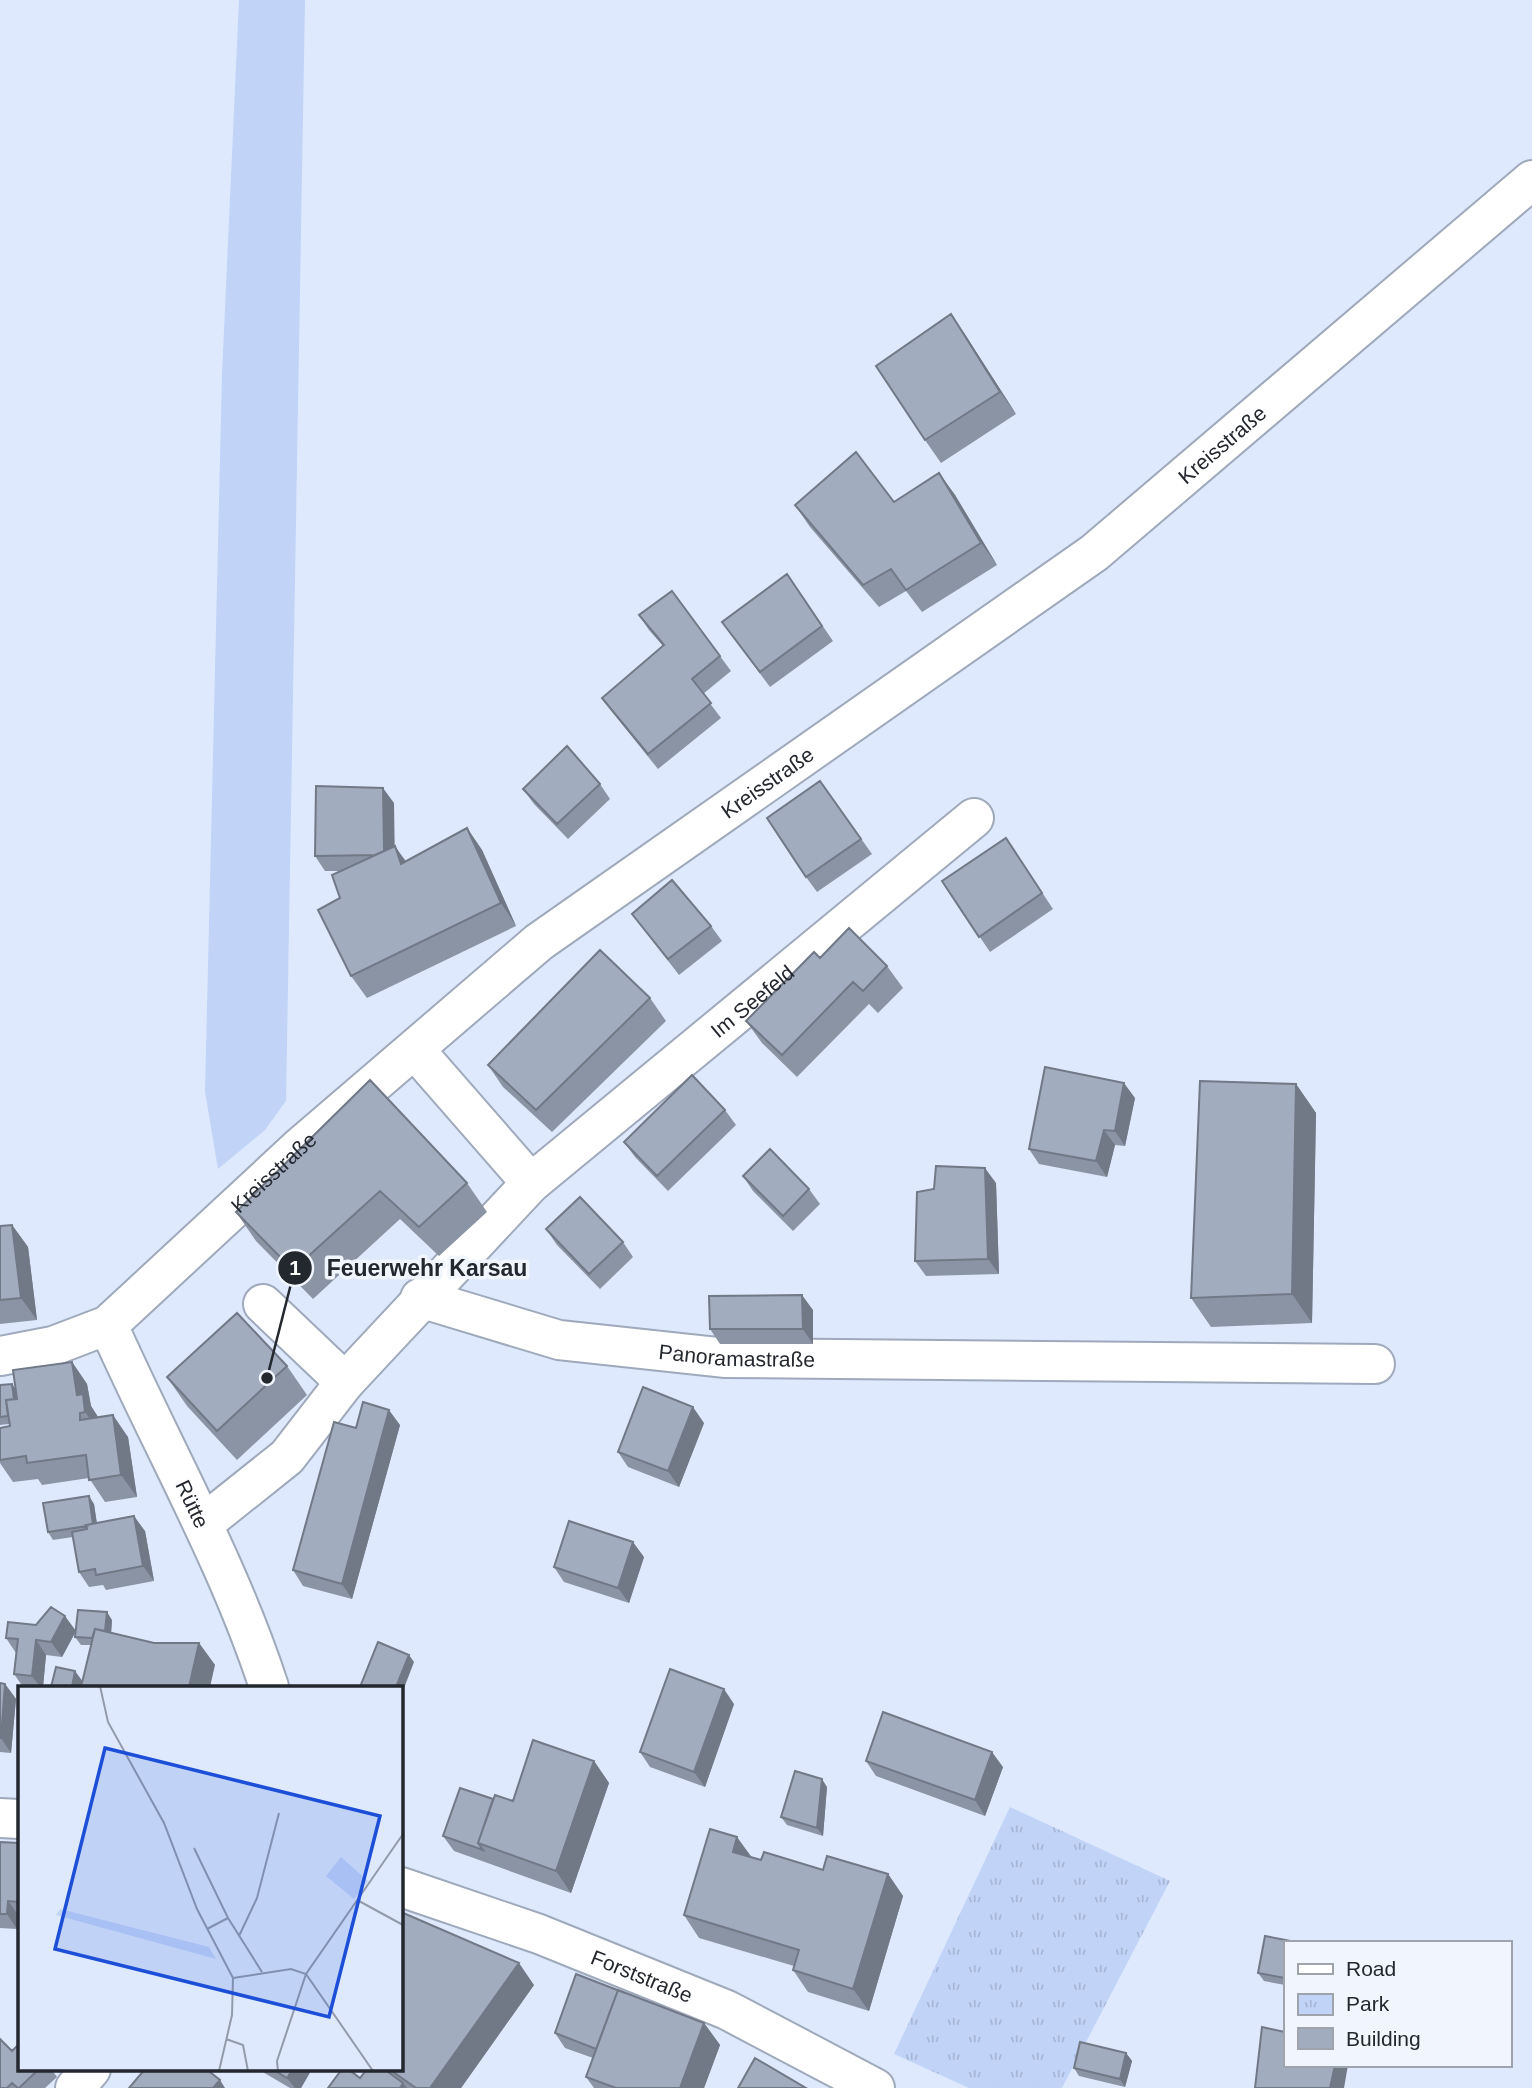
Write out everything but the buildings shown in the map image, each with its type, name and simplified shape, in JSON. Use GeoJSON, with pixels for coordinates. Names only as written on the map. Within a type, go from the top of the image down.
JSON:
{"type":"FeatureCollection","features":[{"type":"Feature","properties":{"kind":"street","name":"Kreisstraße"},"geometry":{"type":"LineString","coordinates":[[0,1356],[53,1346],[108,1325],[300,1147],[539,942],[1094,553],[1529,183]]}},
{"type":"Feature","properties":{"kind":"street","name":"Im Seefeld"},"geometry":{"type":"LineString","coordinates":[[420,1298],[531,1183],[974,818]]}},
{"type":"Feature","properties":{"kind":"street"},"geometry":{"type":"LineString","coordinates":[[415,1051],[531,1183]]}},
{"type":"Feature","properties":{"kind":"street"},"geometry":{"type":"LineString","coordinates":[[203,1524],[287,1457],[345,1381],[420,1298]]}},
{"type":"Feature","properties":{"kind":"street","name":"Panoramastraße"},"geometry":{"type":"LineString","coordinates":[[420,1298],[559,1340],[726,1359],[1375,1364]]}},
{"type":"Feature","properties":{"kind":"street"},"geometry":{"type":"LineString","coordinates":[[263,1304],[345,1381]]}},
{"type":"Feature","properties":{"kind":"street","name":"Rütte"},"geometry":{"type":"LineString","coordinates":[[108,1325],[145,1409],[203,1524],[254,1644],[268,1686]]}},
{"type":"Feature","properties":{"kind":"street"},"geometry":{"type":"LineString","coordinates":[[0,1818],[18,1819]]}},
{"type":"Feature","properties":{"kind":"street","name":"Forststraße"},"geometry":{"type":"LineString","coordinates":[[402,1887],[539,1934],[727,2010],[875,2088]]}},
{"type":"Feature","properties":{"kind":"street"},"geometry":{"type":"LineString","coordinates":[[75,2088],[90,2070]]}},
{"type":"Feature","properties":{"kind":"green space"},"geometry":{"type":"Polygon","coordinates":[[[239,0],[305,0],[286,1101],[265,1130],[218,1169],[205,1092],[222,374],[239,0]]]}},
{"type":"Feature","properties":{"kind":"green space"},"geometry":{"type":"Polygon","coordinates":[[[1010,1807],[1170,1881],[1062,2088],[969,2088],[894,2054],[1010,1807]]]}},
{"type":"Feature","properties":{"kind":"place","name":"Feuerwehr Karsau"},"geometry":{"type":"Point","coordinates":[267,1378]}}]}
